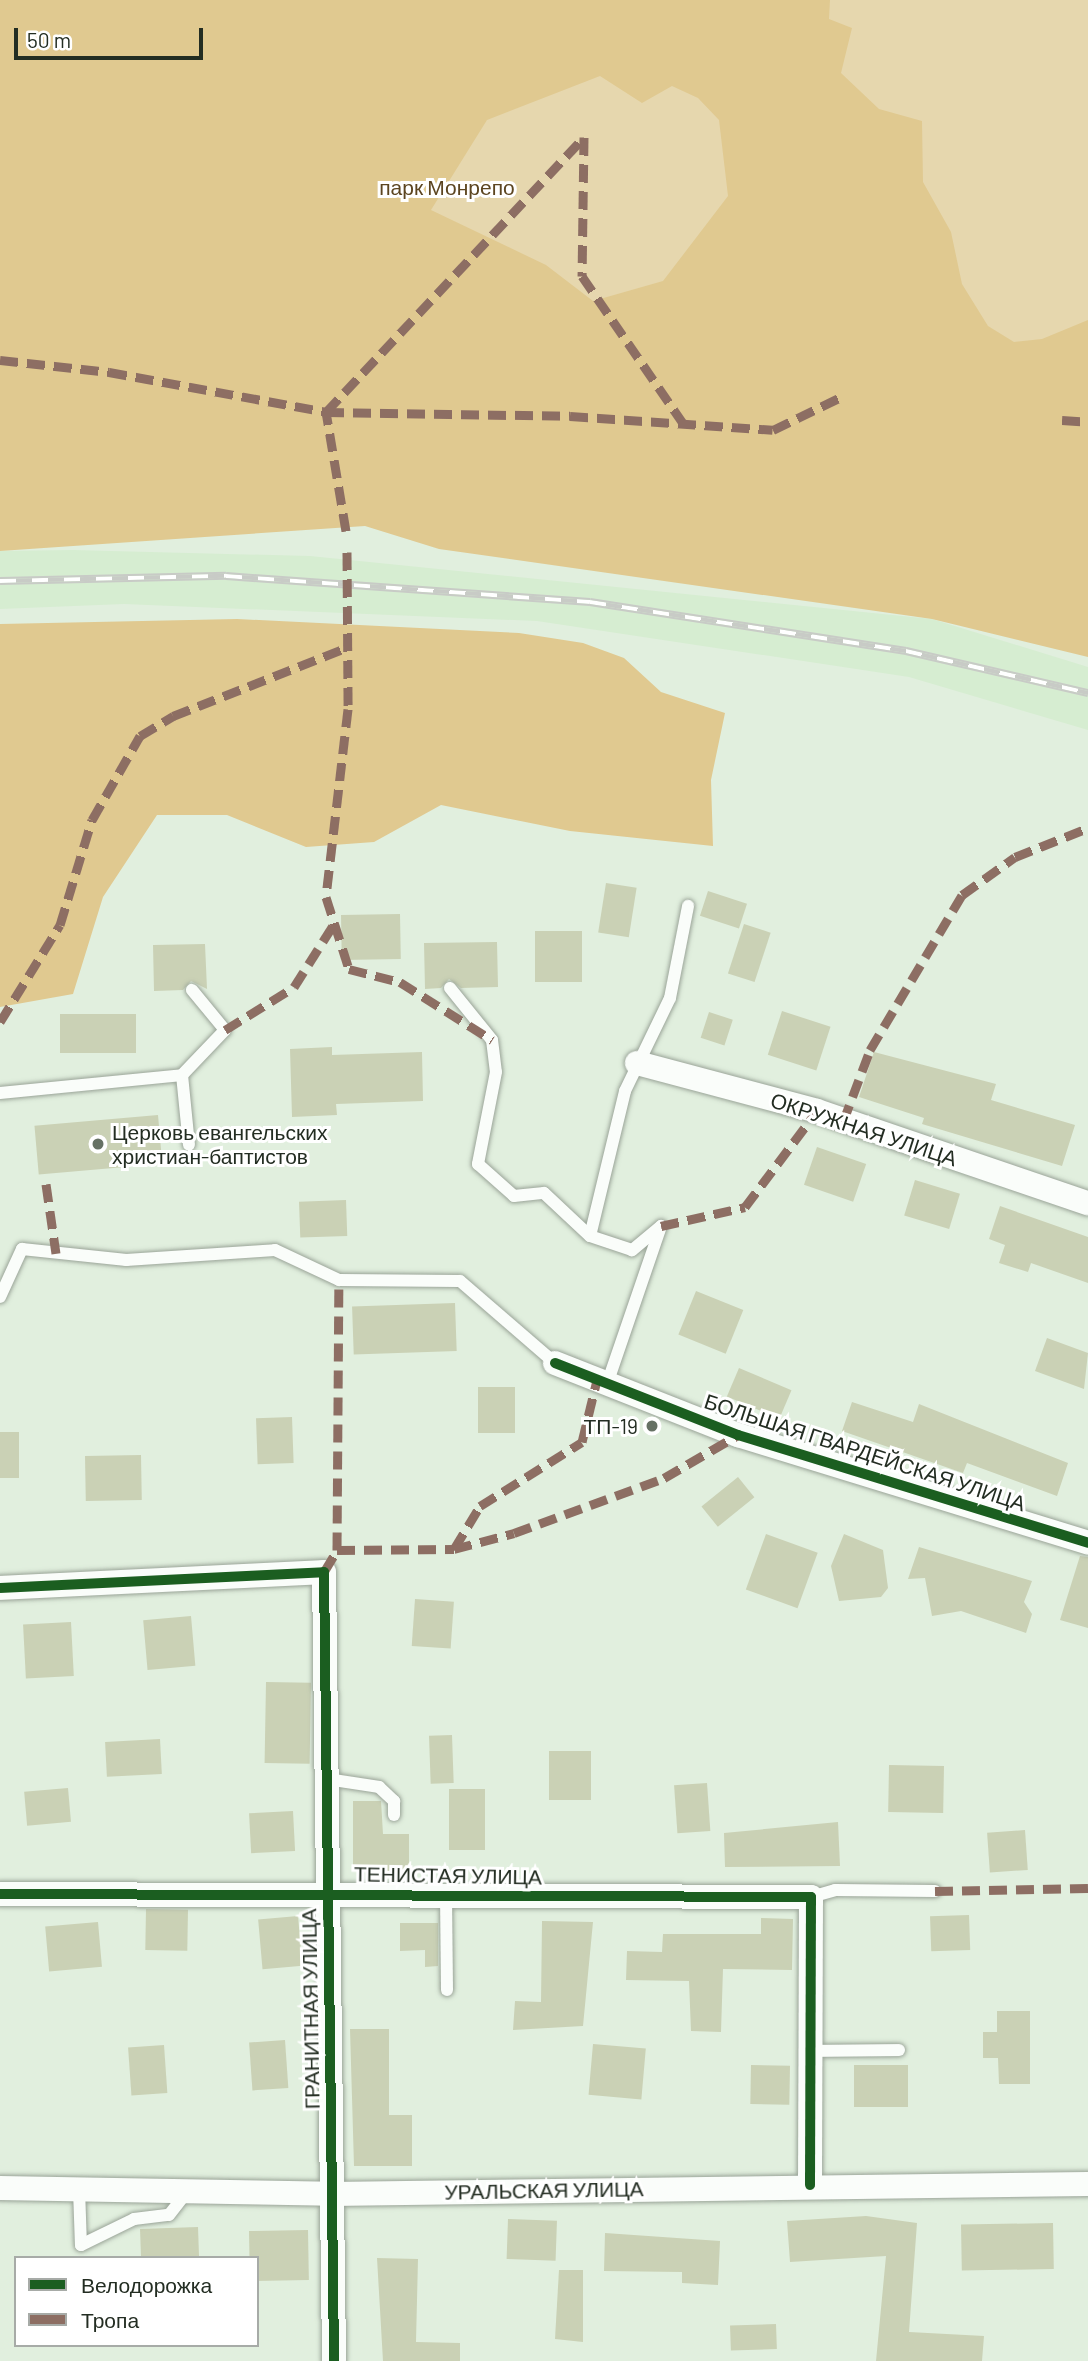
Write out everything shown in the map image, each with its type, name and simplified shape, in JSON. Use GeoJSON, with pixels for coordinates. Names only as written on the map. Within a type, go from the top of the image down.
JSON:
{"type":"FeatureCollection","features":[{"type":"Feature","properties":{"kind":"street","name":"ОКРУЖНАЯ УЛИЦА"},"geometry":{"type":"LineString","coordinates":[[637,1063],[817,1111],[1088,1203]]}},
{"type":"Feature","properties":{"kind":"street","name":"БОЛЬШАЯ ГВАРДЕЙСКАЯ УЛИЦА"},"geometry":{"type":"LineString","coordinates":[[555,1363],[608,1381],[738,1436],[1088,1543]]}},
{"type":"Feature","properties":{"kind":"street","name":"ГРАНИТНАЯ УЛИЦА"},"geometry":{"type":"LineString","coordinates":[[0,1588],[324,1572],[334,2361]]}},
{"type":"Feature","properties":{"kind":"street","name":"ТЕНИСТАЯ УЛИЦА"},"geometry":{"type":"LineString","coordinates":[[0,1894],[328,1893],[811,1898]]}},
{"type":"Feature","properties":{"kind":"street"},"geometry":{"type":"LineString","coordinates":[[810,2185],[811,1898]]}},
{"type":"Feature","properties":{"kind":"street","name":"УРАЛЬСКАЯ УЛИЦА"},"geometry":{"type":"LineString","coordinates":[[0,2188],[331,2194],[810,2185],[1088,2184]]}},
{"type":"Feature","properties":{"kind":"lane"},"geometry":{"type":"LineString","coordinates":[[590,1236],[637,1063],[670,999],[688,906]]}},
{"type":"Feature","properties":{"kind":"lane"},"geometry":{"type":"LineString","coordinates":[[450,988],[492,1040],[496,1072],[478,1164],[514,1196],[544,1193],[590,1236],[632,1250],[661,1226],[608,1381]]}},
{"type":"Feature","properties":{"kind":"lane"},"geometry":{"type":"LineString","coordinates":[[0,1093],[182,1075],[225,1030],[192,989]]}},
{"type":"Feature","properties":{"kind":"lane"},"geometry":{"type":"LineString","coordinates":[[182,1075],[189,1145]]}},
{"type":"Feature","properties":{"kind":"lane","name":"БОЛЬШАЯ ГВАРДЕЙСКАЯ УЛИЦА"},"geometry":{"type":"LineString","coordinates":[[0,1297],[22,1249],[126,1260],[275,1250],[339,1280],[460,1281],[555,1363]]}},
{"type":"Feature","properties":{"kind":"lane"},"geometry":{"type":"LineString","coordinates":[[327,1779],[379,1787],[394,1801],[394,1815]]}},
{"type":"Feature","properties":{"kind":"lane","name":"ТЕНИСТАЯ УЛИЦА"},"geometry":{"type":"LineString","coordinates":[[811,1898],[835,1890],[935,1891]]}},
{"type":"Feature","properties":{"kind":"lane"},"geometry":{"type":"LineString","coordinates":[[446,1894],[447,1990]]}},
{"type":"Feature","properties":{"kind":"lane"},"geometry":{"type":"LineString","coordinates":[[810,2051],[899,2050]]}},
{"type":"Feature","properties":{"kind":"lane"},"geometry":{"type":"LineString","coordinates":[[79,2189],[80,2245],[134,2219],[169,2215],[188,2191]]}},
{"type":"Feature","properties":{"kind":"shaded area"},"geometry":{"type":"Polygon","coordinates":[[[0,0],[830,0],[829,19],[852,28],[841,73],[879,109],[922,121],[923,182],[951,232],[962,284],[988,326],[1014,342],[1042,339],[1088,320],[1088,657],[932,619],[439,549],[365,526],[0,551],[0,0]],[[600,76],[487,120],[431,210],[546,265],[593,301],[663,281],[728,196],[719,120],[698,98],[672,86],[642,103],[600,76]]]}},
{"type":"Feature","properties":{"kind":"shaded area"},"geometry":{"type":"Polygon","coordinates":[[[73,550],[310,556],[932,619],[1088,667],[1088,730],[909,677],[537,621],[124,604],[0,609],[0,551],[73,550]]]}},
{"type":"Feature","properties":{"kind":"shaded area"},"geometry":{"type":"Polygon","coordinates":[[[237,619],[519,633],[583,643],[624,658],[661,692],[725,713],[711,780],[713,846],[570,831],[441,805],[374,842],[306,847],[227,815],[157,815],[103,897],[73,994],[0,1007],[0,624],[237,619]]]}},
{"type":"Feature","properties":{"kind":"green space","name":"парк Монрепо"},"geometry":{"type":"Polygon","coordinates":[[[0,0],[1088,0],[1088,336],[1011,364],[597,371],[0,0]]]}},
{"type":"Feature","properties":{"kind":"building"},"geometry":{"type":"Polygon","coordinates":[[[606,883],[637,888],[629,937],[598,932],[606,883]]]}},
{"type":"Feature","properties":{"kind":"building"},"geometry":{"type":"Polygon","coordinates":[[[708,891],[747,904],[739,928],[700,916],[708,891]]]}},
{"type":"Feature","properties":{"kind":"building"},"geometry":{"type":"Polygon","coordinates":[[[400,914],[401,959],[342,960],[341,915],[400,914]]]}},
{"type":"Feature","properties":{"kind":"building"},"geometry":{"type":"Polygon","coordinates":[[[744,924],[771,933],[755,982],[728,973],[744,924]]]}},
{"type":"Feature","properties":{"kind":"building"},"geometry":{"type":"Polygon","coordinates":[[[535,931],[582,931],[582,982],[535,982],[535,931]]]}},
{"type":"Feature","properties":{"kind":"building"},"geometry":{"type":"Polygon","coordinates":[[[497,942],[498,987],[461,988],[449,979],[441,988],[425,989],[424,943],[497,942]]]}},
{"type":"Feature","properties":{"kind":"building"},"geometry":{"type":"Polygon","coordinates":[[[205,944],[207,989],[191,981],[183,990],[154,991],[153,945],[205,944]]]}},
{"type":"Feature","properties":{"kind":"building"},"geometry":{"type":"Polygon","coordinates":[[[782,1011],[831,1027],[816,1071],[768,1055],[782,1011]]]}},
{"type":"Feature","properties":{"kind":"building"},"geometry":{"type":"Polygon","coordinates":[[[709,1012],[733,1020],[724,1045],[701,1038],[709,1012]]]}},
{"type":"Feature","properties":{"kind":"building"},"geometry":{"type":"Polygon","coordinates":[[[60,1014],[136,1014],[136,1053],[60,1053],[60,1014]]]}},
{"type":"Feature","properties":{"kind":"building"},"geometry":{"type":"Polygon","coordinates":[[[332,1047],[332,1055],[422,1052],[423,1101],[336,1104],[337,1115],[292,1117],[290,1049],[332,1047]]]}},
{"type":"Feature","properties":{"kind":"building"},"geometry":{"type":"Polygon","coordinates":[[[874,1052],[996,1084],[991,1100],[1075,1125],[1062,1166],[922,1124],[924,1118],[859,1097],[874,1052]]]}},
{"type":"Feature","properties":{"kind":"building","name":"Церковь евангельских христиан-баптистов"},"geometry":{"type":"Polygon","coordinates":[[[158,1115],[162,1164],[39,1175],[34,1126],[158,1115]]]}},
{"type":"Feature","properties":{"kind":"building"},"geometry":{"type":"Polygon","coordinates":[[[817,1147],[866,1164],[853,1202],[804,1185],[817,1147]]]}},
{"type":"Feature","properties":{"kind":"building"},"geometry":{"type":"Polygon","coordinates":[[[915,1180],[960,1194],[949,1229],[904,1215],[915,1180]]]}},
{"type":"Feature","properties":{"kind":"building"},"geometry":{"type":"Polygon","coordinates":[[[346,1200],[347,1236],[300,1238],[299,1202],[346,1200]]]}},
{"type":"Feature","properties":{"kind":"building"},"geometry":{"type":"Polygon","coordinates":[[[1000,1206],[1088,1237],[1088,1283],[1031,1263],[1028,1272],[999,1263],[1005,1245],[989,1239],[1000,1206]]]}},
{"type":"Feature","properties":{"kind":"building"},"geometry":{"type":"Polygon","coordinates":[[[696,1291],[743,1310],[726,1354],[678,1335],[696,1291]]]}},
{"type":"Feature","properties":{"kind":"building"},"geometry":{"type":"Polygon","coordinates":[[[455,1303],[457,1351],[354,1355],[352,1307],[455,1303]]]}},
{"type":"Feature","properties":{"kind":"building"},"geometry":{"type":"Polygon","coordinates":[[[1047,1338],[1088,1353],[1084,1389],[1035,1371],[1047,1338]]]}},
{"type":"Feature","properties":{"kind":"building"},"geometry":{"type":"Polygon","coordinates":[[[739,1368],[791,1390],[779,1419],[727,1397],[739,1368]]]}},
{"type":"Feature","properties":{"kind":"building"},"geometry":{"type":"Polygon","coordinates":[[[478,1387],[515,1387],[515,1433],[478,1433],[478,1387]]]}},
{"type":"Feature","properties":{"kind":"building"},"geometry":{"type":"Polygon","coordinates":[[[852,1402],[913,1422],[919,1404],[1068,1463],[1057,1496],[967,1463],[963,1473],[842,1431],[852,1402]]]}},
{"type":"Feature","properties":{"kind":"building"},"geometry":{"type":"Polygon","coordinates":[[[292,1417],[294,1463],[258,1464],[256,1418],[292,1417]]]}},
{"type":"Feature","properties":{"kind":"building"},"geometry":{"type":"Polygon","coordinates":[[[0,1432],[19,1432],[19,1478],[0,1478],[0,1432]]]}},
{"type":"Feature","properties":{"kind":"building"},"geometry":{"type":"Polygon","coordinates":[[[141,1455],[142,1500],[86,1501],[85,1456],[141,1455]]]}},
{"type":"Feature","properties":{"kind":"building"},"geometry":{"type":"Polygon","coordinates":[[[738,1477],[754,1497],[718,1527],[701,1507],[738,1477]]]}},
{"type":"Feature","properties":{"kind":"building"},"geometry":{"type":"Polygon","coordinates":[[[766,1534],[818,1553],[798,1608],[746,1589],[766,1534]]]}},
{"type":"Feature","properties":{"kind":"building"},"geometry":{"type":"Polygon","coordinates":[[[844,1534],[883,1550],[888,1588],[881,1597],[839,1601],[831,1566],[844,1534]]]}},
{"type":"Feature","properties":{"kind":"building"},"geometry":{"type":"Polygon","coordinates":[[[919,1547],[1032,1581],[1024,1602],[1032,1614],[1026,1633],[961,1611],[932,1616],[925,1578],[908,1579],[919,1547]]]}},
{"type":"Feature","properties":{"kind":"building"},"geometry":{"type":"Polygon","coordinates":[[[1080,1556],[1088,1557],[1088,1628],[1060,1620],[1080,1556]]]}},
{"type":"Feature","properties":{"kind":"building"},"geometry":{"type":"Polygon","coordinates":[[[415,1599],[454,1602],[451,1649],[412,1646],[415,1599]]]}},
{"type":"Feature","properties":{"kind":"building"},"geometry":{"type":"Polygon","coordinates":[[[191,1616],[195,1666],[148,1670],[143,1620],[191,1616]]]}},
{"type":"Feature","properties":{"kind":"building"},"geometry":{"type":"Polygon","coordinates":[[[71,1622],[74,1676],[26,1678],[23,1625],[71,1622]]]}},
{"type":"Feature","properties":{"kind":"building"},"geometry":{"type":"Polygon","coordinates":[[[266,1682],[311,1683],[310,1764],[265,1763],[266,1682]]]}},
{"type":"Feature","properties":{"kind":"building"},"geometry":{"type":"Polygon","coordinates":[[[452,1735],[454,1783],[431,1784],[429,1736],[452,1735]]]}},
{"type":"Feature","properties":{"kind":"building"},"geometry":{"type":"Polygon","coordinates":[[[160,1739],[162,1774],[107,1777],[105,1742],[160,1739]]]}},
{"type":"Feature","properties":{"kind":"building"},"geometry":{"type":"Polygon","coordinates":[[[549,1751],[591,1751],[591,1800],[549,1800],[549,1751]]]}},
{"type":"Feature","properties":{"kind":"building"},"geometry":{"type":"Polygon","coordinates":[[[889,1765],[944,1766],[943,1813],[888,1812],[889,1765]]]}},
{"type":"Feature","properties":{"kind":"building"},"geometry":{"type":"Polygon","coordinates":[[[707,1783],[710,1831],[677,1833],[674,1785],[707,1783]]]}},
{"type":"Feature","properties":{"kind":"building"},"geometry":{"type":"Polygon","coordinates":[[[68,1788],[71,1822],[27,1826],[24,1792],[68,1788]]]}},
{"type":"Feature","properties":{"kind":"building"},"geometry":{"type":"Polygon","coordinates":[[[449,1789],[485,1789],[485,1850],[449,1850],[449,1789]]]}},
{"type":"Feature","properties":{"kind":"building"},"geometry":{"type":"Polygon","coordinates":[[[353,1801],[381,1801],[383,1834],[409,1834],[409,1871],[353,1871],[353,1801]]]}},
{"type":"Feature","properties":{"kind":"building"},"geometry":{"type":"Polygon","coordinates":[[[293,1811],[295,1851],[251,1853],[249,1813],[293,1811]]]}},
{"type":"Feature","properties":{"kind":"building"},"geometry":{"type":"Polygon","coordinates":[[[838,1822],[840,1866],[725,1867],[724,1833],[838,1822]]]}},
{"type":"Feature","properties":{"kind":"building"},"geometry":{"type":"Polygon","coordinates":[[[1025,1830],[1028,1870],[990,1873],[987,1833],[1025,1830]]]}},
{"type":"Feature","properties":{"kind":"building"},"geometry":{"type":"Polygon","coordinates":[[[146,1909],[188,1910],[187,1951],[145,1950],[146,1909]]]}},
{"type":"Feature","properties":{"kind":"building"},"geometry":{"type":"Polygon","coordinates":[[[969,1915],[970,1950],[931,1951],[930,1916],[969,1915]]]}},
{"type":"Feature","properties":{"kind":"building"},"geometry":{"type":"Polygon","coordinates":[[[298,1916],[302,1966],[263,1969],[258,1919],[298,1916]]]}},
{"type":"Feature","properties":{"kind":"building"},"geometry":{"type":"Polygon","coordinates":[[[761,1918],[793,1919],[792,1970],[723,1969],[721,2032],[691,2031],[689,1981],[626,1980],[627,1951],[662,1952],[663,1934],[761,1934],[761,1918]]]}},
{"type":"Feature","properties":{"kind":"building"},"geometry":{"type":"Polygon","coordinates":[[[542,1921],[593,1922],[583,2026],[513,2030],[515,2001],[541,2002],[542,1921]]]}},
{"type":"Feature","properties":{"kind":"building"},"geometry":{"type":"Polygon","coordinates":[[[98,1922],[102,1967],[49,1971],[45,1927],[98,1922]]]}},
{"type":"Feature","properties":{"kind":"building"},"geometry":{"type":"Polygon","coordinates":[[[400,1923],[438,1923],[438,1966],[425,1967],[425,1950],[400,1951],[400,1923]]]}},
{"type":"Feature","properties":{"kind":"building"},"geometry":{"type":"Polygon","coordinates":[[[997,2011],[1030,2011],[1030,2084],[999,2084],[998,2058],[983,2058],[983,2032],[997,2032],[997,2011]]]}},
{"type":"Feature","properties":{"kind":"building"},"geometry":{"type":"Polygon","coordinates":[[[350,2029],[389,2029],[389,2115],[412,2115],[412,2166],[354,2166],[350,2029]]]}},
{"type":"Feature","properties":{"kind":"building"},"geometry":{"type":"Polygon","coordinates":[[[285,2040],[288,2088],[252,2090],[249,2043],[285,2040]]]}},
{"type":"Feature","properties":{"kind":"building"},"geometry":{"type":"Polygon","coordinates":[[[593,2044],[646,2049],[641,2099],[589,2095],[593,2044]]]}},
{"type":"Feature","properties":{"kind":"building"},"geometry":{"type":"Polygon","coordinates":[[[164,2045],[167,2093],[131,2095],[128,2048],[164,2045]]]}},
{"type":"Feature","properties":{"kind":"building"},"geometry":{"type":"Polygon","coordinates":[[[751,2065],[790,2066],[789,2105],[750,2104],[751,2065]]]}},
{"type":"Feature","properties":{"kind":"building"},"geometry":{"type":"Polygon","coordinates":[[[854,2065],[908,2065],[908,2107],[854,2107],[854,2065]]]}},
{"type":"Feature","properties":{"kind":"building"},"geometry":{"type":"Polygon","coordinates":[[[866,2216],[917,2223],[909,2332],[984,2336],[982,2361],[876,2361],[886,2256],[790,2262],[787,2221],[866,2216]]]}},
{"type":"Feature","properties":{"kind":"building"},"geometry":{"type":"Polygon","coordinates":[[[508,2219],[557,2221],[556,2261],[507,2259],[508,2219]]]}},
{"type":"Feature","properties":{"kind":"building"},"geometry":{"type":"Polygon","coordinates":[[[1053,2223],[1054,2269],[962,2271],[961,2225],[1053,2223]]]}},
{"type":"Feature","properties":{"kind":"building"},"geometry":{"type":"Polygon","coordinates":[[[198,2227],[199,2256],[141,2256],[140,2229],[198,2227]]]}},
{"type":"Feature","properties":{"kind":"building"},"geometry":{"type":"Polygon","coordinates":[[[308,2230],[309,2280],[259,2281],[259,2256],[249,2256],[249,2231],[308,2230]]]}},
{"type":"Feature","properties":{"kind":"building"},"geometry":{"type":"Polygon","coordinates":[[[605,2233],[720,2241],[718,2285],[682,2283],[682,2272],[604,2271],[605,2233]]]}},
{"type":"Feature","properties":{"kind":"building"},"geometry":{"type":"Polygon","coordinates":[[[377,2258],[418,2259],[416,2342],[460,2343],[460,2361],[383,2361],[377,2258]]]}},
{"type":"Feature","properties":{"kind":"building"},"geometry":{"type":"Polygon","coordinates":[[[559,2270],[583,2270],[583,2342],[555,2339],[559,2270]]]}},
{"type":"Feature","properties":{"kind":"building"},"geometry":{"type":"Polygon","coordinates":[[[776,2324],[777,2349],[731,2351],[730,2326],[776,2324]]]}},
{"type":"Feature","properties":{"kind":"railway"},"geometry":{"type":"LineString","coordinates":[[0,581],[226,576],[590,602],[906,651],[1088,693]]}},
{"type":"Feature","properties":{"kind":"marked path"},"geometry":{"type":"LineString","coordinates":[[584,137],[582,276],[683,423]]}},
{"type":"Feature","properties":{"kind":"marked path"},"geometry":{"type":"LineString","coordinates":[[346,531],[326,412],[584,137]]}},
{"type":"Feature","properties":{"kind":"marked path"},"geometry":{"type":"LineString","coordinates":[[0,360],[109,372],[326,412],[570,416],[773,430],[839,398]]}},
{"type":"Feature","properties":{"kind":"marked path"},"geometry":{"type":"LineString","coordinates":[[1062,420],[1088,422]]}},
{"type":"Feature","properties":{"kind":"marked path"},"geometry":{"type":"LineString","coordinates":[[347,552],[348,709],[326,897],[349,969],[400,982],[492,1040]]}},
{"type":"Feature","properties":{"kind":"marked path"},"geometry":{"type":"LineString","coordinates":[[0,1022],[60,925],[92,820],[140,736],[173,716],[343,649]]}},
{"type":"Feature","properties":{"kind":"marked path"},"geometry":{"type":"LineString","coordinates":[[843,1122],[870,1050],[962,895],[1015,857],[1088,828]]}},
{"type":"Feature","properties":{"kind":"marked path"},"geometry":{"type":"LineString","coordinates":[[225,1030],[294,987],[334,924]]}},
{"type":"Feature","properties":{"kind":"marked path"},"geometry":{"type":"LineString","coordinates":[[661,1226],[745,1207],[817,1111]]}},
{"type":"Feature","properties":{"kind":"marked path"},"geometry":{"type":"LineString","coordinates":[[46,1184],[56,1253]]}},
{"type":"Feature","properties":{"kind":"marked path"},"geometry":{"type":"LineString","coordinates":[[324,1572],[337,1550],[339,1280]]}},
{"type":"Feature","properties":{"kind":"marked path"},"geometry":{"type":"LineString","coordinates":[[454,1549],[480,1506],[582,1442],[597,1380]]}},
{"type":"Feature","properties":{"kind":"marked path"},"geometry":{"type":"LineString","coordinates":[[337,1550],[454,1549],[514,1533],[664,1478],[738,1435]]}},
{"type":"Feature","properties":{"kind":"marked path"},"geometry":{"type":"LineString","coordinates":[[935,1891],[1088,1888]]}},
{"type":"Feature","properties":{"kind":"cycle path"},"geometry":{"type":"LineString","coordinates":[[555,1363],[738,1435],[1088,1543]]}},
{"type":"Feature","properties":{"kind":"cycle path"},"geometry":{"type":"LineString","coordinates":[[0,1588],[324,1572],[334,2361]]}},
{"type":"Feature","properties":{"kind":"cycle path"},"geometry":{"type":"LineString","coordinates":[[0,1894],[811,1897],[810,2185]]}},
{"type":"Feature","properties":{"kind":"place","name":"Церковь евангельских христиан-баптистов"},"geometry":{"type":"Point","coordinates":[98,1144]}},
{"type":"Feature","properties":{"kind":"place","name":"ТП-19"},"geometry":{"type":"Point","coordinates":[652,1426]}}]}
